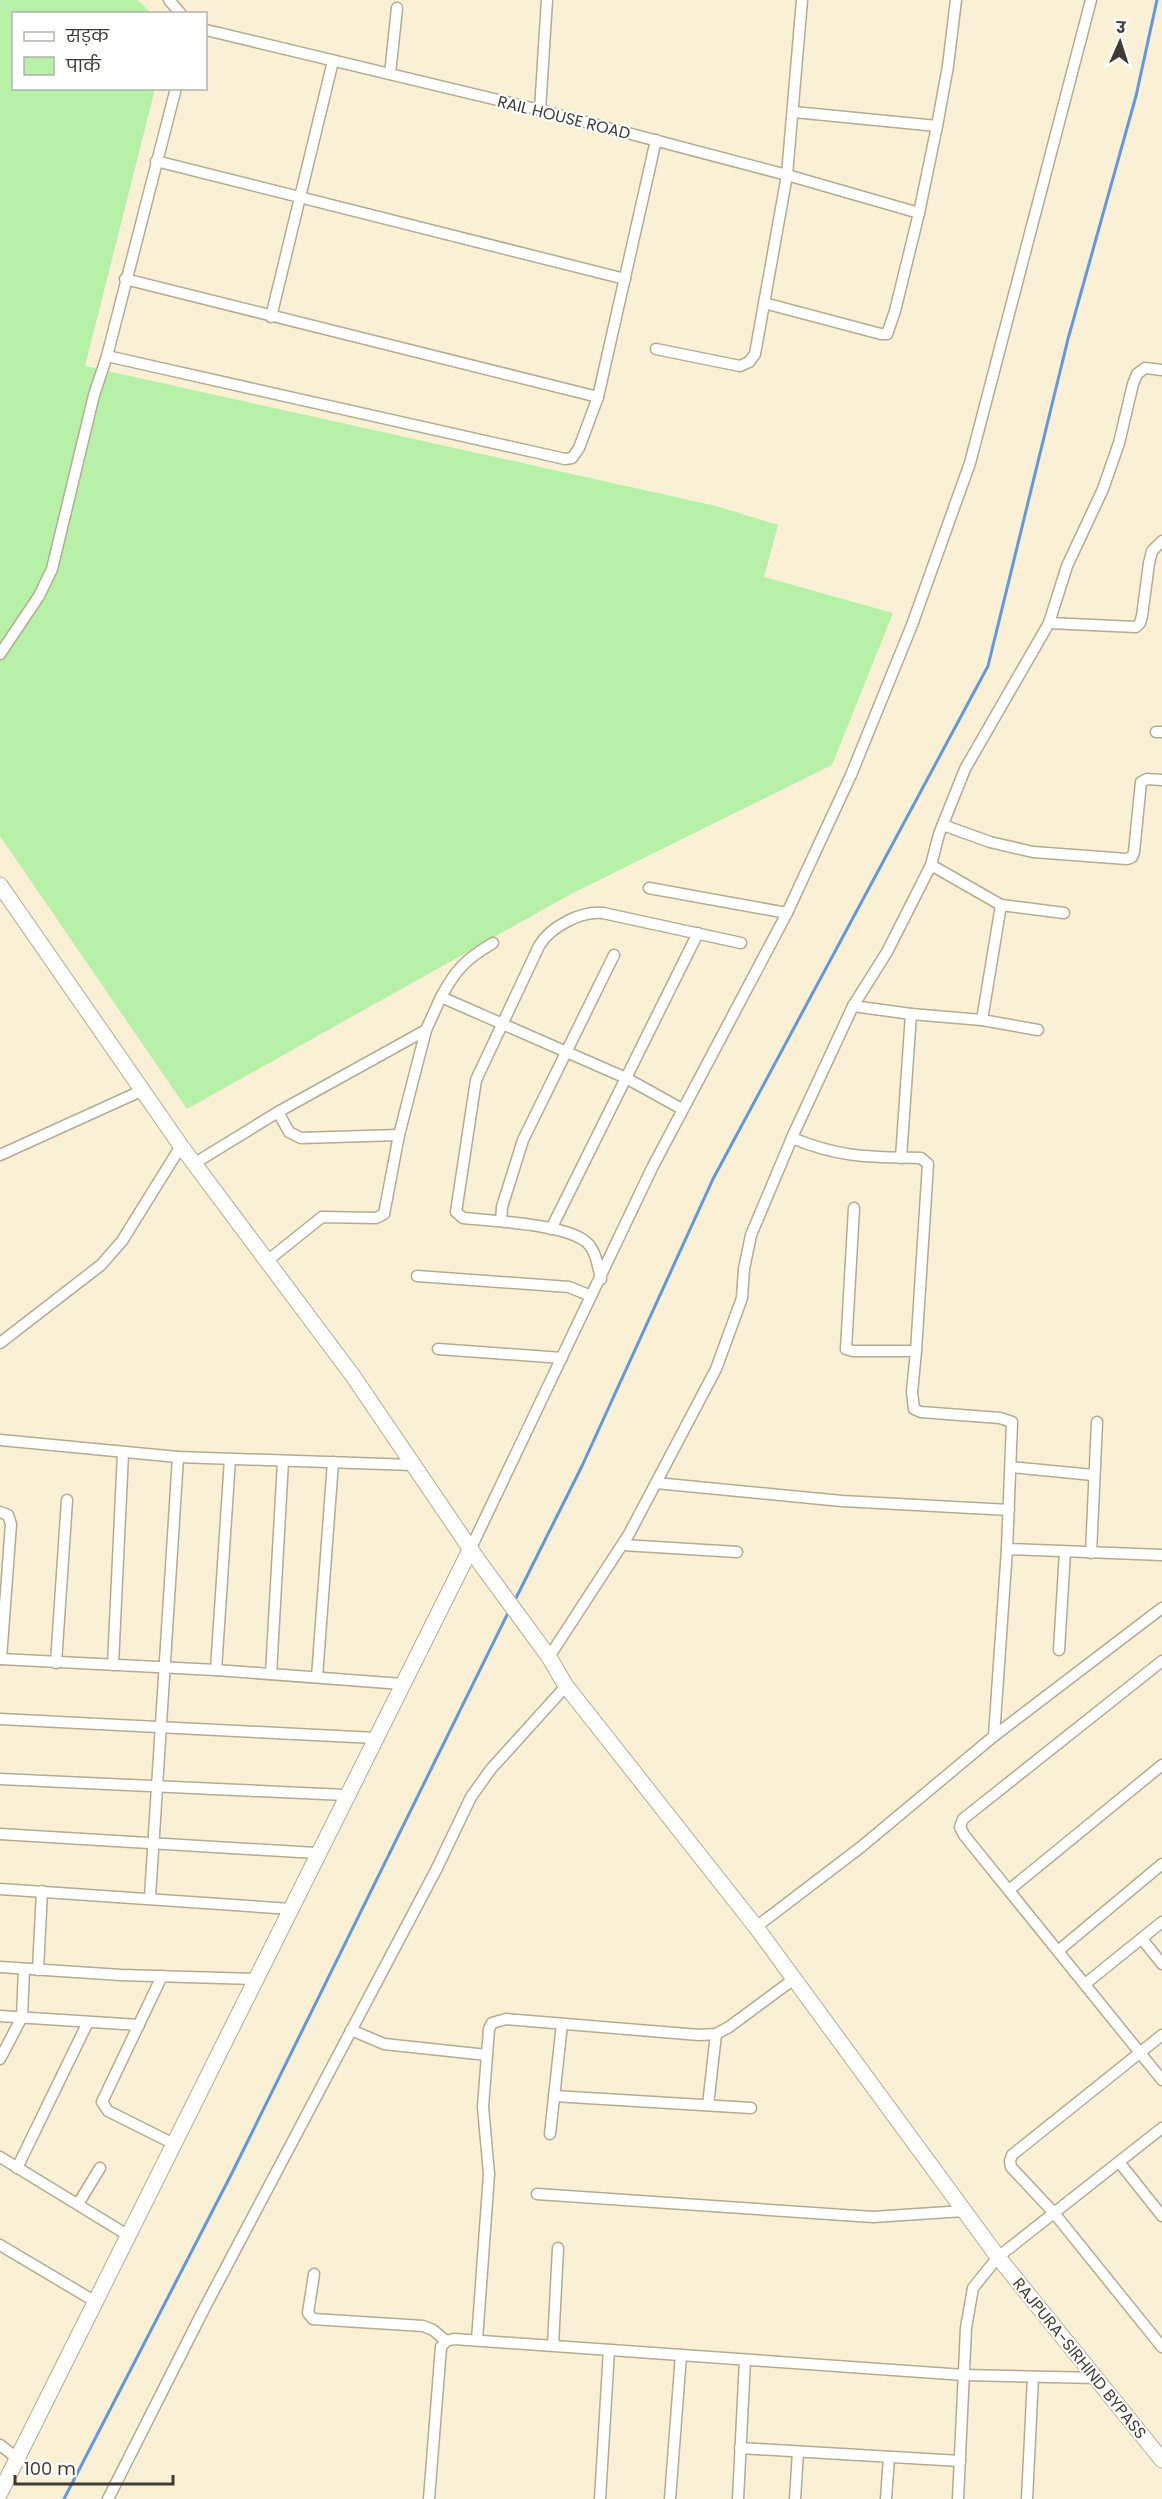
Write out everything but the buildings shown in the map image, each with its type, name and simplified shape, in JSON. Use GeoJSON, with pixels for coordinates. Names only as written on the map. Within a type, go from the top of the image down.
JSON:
{"type":"FeatureCollection","features":[{"type":"Feature","properties":{"kind":"main road","name":"RAJPURA-SIRHIND BYPASS"},"geometry":{"type":"LineString","coordinates":[[0,885],[141,1091],[353,1376],[470,1550],[545,1652],[566,1686],[756,1927],[998,2257],[1162,2460]]}},
{"type":"Feature","properties":{"kind":"main road"},"geometry":{"type":"LineString","coordinates":[[0,2493],[129,2235],[172,2143],[291,1909],[316,1853],[470,1550]]}},
{"type":"Feature","properties":{"kind":"street"},"geometry":{"type":"LineString","coordinates":[[169,0],[179,12]]}},
{"type":"Feature","properties":{"kind":"street"},"geometry":{"type":"LineString","coordinates":[[540,110],[547,0]]}},
{"type":"Feature","properties":{"kind":"street"},"geometry":{"type":"LineString","coordinates":[[656,349],[740,366],[749,362],[755,354],[787,175],[802,0]]}},
{"type":"Feature","properties":{"kind":"street"},"geometry":{"type":"LineString","coordinates":[[764,303],[887,334],[895,311],[919,213],[937,126],[948,66],[955,0]]}},
{"type":"Feature","properties":{"kind":"street"},"geometry":{"type":"LineString","coordinates":[[470,1550],[682,1109],[787,913],[851,775],[912,625],[970,463],[1091,0]]}},
{"type":"Feature","properties":{"kind":"street"},"geometry":{"type":"LineString","coordinates":[[390,74],[397,8]]}},
{"type":"Feature","properties":{"kind":"street","name":"RAIL HOUSE ROAD"},"geometry":{"type":"LineString","coordinates":[[207,30],[540,110],[787,175],[919,213]]}},
{"type":"Feature","properties":{"kind":"street"},"geometry":{"type":"LineString","coordinates":[[271,317],[333,61]]}},
{"type":"Feature","properties":{"kind":"street"},"geometry":{"type":"LineString","coordinates":[[0,654],[39,596],[52,569],[91,406],[107,356],[175,90]]}},
{"type":"Feature","properties":{"kind":"street"},"geometry":{"type":"LineString","coordinates":[[794,112],[937,126]]}},
{"type":"Feature","properties":{"kind":"street"},"geometry":{"type":"LineString","coordinates":[[107,356],[565,459],[572,458],[598,397],[656,140]]}},
{"type":"Feature","properties":{"kind":"street"},"geometry":{"type":"LineString","coordinates":[[156,161],[625,279]]}},
{"type":"Feature","properties":{"kind":"street"},"geometry":{"type":"LineString","coordinates":[[125,279],[598,397]]}},
{"type":"Feature","properties":{"kind":"street"},"geometry":{"type":"LineString","coordinates":[[545,1652],[623,1545],[716,1369],[741,1304],[744,1269],[751,1236],[792,1138],[853,1006],[887,952],[931,865],[942,825],[965,769],[1049,622],[1067,566],[1103,489],[1119,443],[1137,374],[1145,368],[1162,370]]}},
{"type":"Feature","properties":{"kind":"street"},"geometry":{"type":"LineString","coordinates":[[1049,622],[1136,627],[1142,616],[1152,551],[1162,541]]}},
{"type":"Feature","properties":{"kind":"street"},"geometry":{"type":"LineString","coordinates":[[942,825],[990,842],[1033,852],[1126,858],[1132,856],[1134,852],[1141,782],[1148,779],[1162,780]]}},
{"type":"Feature","properties":{"kind":"street"},"geometry":{"type":"LineString","coordinates":[[931,865],[1001,905],[1064,913]]}},
{"type":"Feature","properties":{"kind":"street"},"geometry":{"type":"LineString","coordinates":[[650,888],[787,913]]}},
{"type":"Feature","properties":{"kind":"street"},"geometry":{"type":"LineString","coordinates":[[981,1020],[1001,905]]}},
{"type":"Feature","properties":{"kind":"street"},"geometry":{"type":"LineString","coordinates":[[601,1279],[596,1257],[587,1242],[551,1229],[463,1218],[456,1212],[476,1080],[544,937],[549,932],[586,914],[603,913],[741,943]]}},
{"type":"Feature","properties":{"kind":"street"},"geometry":{"type":"LineString","coordinates":[[551,1229],[698,933]]}},
{"type":"Feature","properties":{"kind":"street"},"geometry":{"type":"LineString","coordinates":[[267,1261],[322,1217],[380,1217],[385,1211],[399,1135],[426,1030],[454,973],[464,961],[493,943]]}},
{"type":"Feature","properties":{"kind":"street"},"geometry":{"type":"LineString","coordinates":[[501,1221],[502,1207],[523,1140],[614,955]]}},
{"type":"Feature","properties":{"kind":"street"},"geometry":{"type":"LineString","coordinates":[[441,997],[626,1078],[682,1109]]}},
{"type":"Feature","properties":{"kind":"street"},"geometry":{"type":"LineString","coordinates":[[853,1006],[981,1020],[1038,1030]]}},
{"type":"Feature","properties":{"kind":"street"},"geometry":{"type":"LineString","coordinates":[[901,1158],[911,1014]]}},
{"type":"Feature","properties":{"kind":"street"},"geometry":{"type":"LineString","coordinates":[[195,1163],[278,1112],[426,1030]]}},
{"type":"Feature","properties":{"kind":"street"},"geometry":{"type":"LineString","coordinates":[[0,1155],[141,1091]]}},
{"type":"Feature","properties":{"kind":"street"},"geometry":{"type":"LineString","coordinates":[[278,1112],[289,1132],[301,1138],[399,1135]]}},
{"type":"Feature","properties":{"kind":"street"},"geometry":{"type":"LineString","coordinates":[[792,1138],[818,1149],[844,1155],[921,1158],[928,1164],[912,1392],[914,1408],[921,1412],[1009,1419],[1013,1430],[994,1736]]}},
{"type":"Feature","properties":{"kind":"street"},"geometry":{"type":"LineString","coordinates":[[0,1343],[101,1265],[122,1241],[181,1146]]}},
{"type":"Feature","properties":{"kind":"street"},"geometry":{"type":"LineString","coordinates":[[854,1208],[846,1348],[853,1351],[916,1351]]}},
{"type":"Feature","properties":{"kind":"street"},"geometry":{"type":"LineString","coordinates":[[417,1276],[569,1287],[591,1296]]}},
{"type":"Feature","properties":{"kind":"street"},"geometry":{"type":"LineString","coordinates":[[438,1349],[562,1358]]}},
{"type":"Feature","properties":{"kind":"street"},"geometry":{"type":"LineString","coordinates":[[1091,1553],[1097,1422]]}},
{"type":"Feature","properties":{"kind":"street"},"geometry":{"type":"LineString","coordinates":[[0,1440],[178,1457],[413,1465]]}},
{"type":"Feature","properties":{"kind":"street"},"geometry":{"type":"LineString","coordinates":[[113,1665],[123,1453]]}},
{"type":"Feature","properties":{"kind":"street"},"geometry":{"type":"LineString","coordinates":[[150,1898],[178,1457]]}},
{"type":"Feature","properties":{"kind":"street"},"geometry":{"type":"LineString","coordinates":[[216,1671],[230,1459]]}},
{"type":"Feature","properties":{"kind":"street"},"geometry":{"type":"LineString","coordinates":[[271,1674],[284,1461]]}},
{"type":"Feature","properties":{"kind":"street"},"geometry":{"type":"LineString","coordinates":[[317,1677],[333,1462]]}},
{"type":"Feature","properties":{"kind":"street"},"geometry":{"type":"LineString","coordinates":[[1011,1467],[1093,1475]]}},
{"type":"Feature","properties":{"kind":"street"},"geometry":{"type":"LineString","coordinates":[[656,1483],[842,1501],[1009,1510]]}},
{"type":"Feature","properties":{"kind":"street"},"geometry":{"type":"LineString","coordinates":[[56,1663],[67,1500]]}},
{"type":"Feature","properties":{"kind":"street"},"geometry":{"type":"LineString","coordinates":[[0,1512],[8,1515],[11,1524],[2,1606],[0,1659],[271,1674],[402,1684]]}},
{"type":"Feature","properties":{"kind":"street"},"geometry":{"type":"LineString","coordinates":[[623,1545],[737,1552]]}},
{"type":"Feature","properties":{"kind":"street"},"geometry":{"type":"LineString","coordinates":[[1007,1549],[1162,1556]]}},
{"type":"Feature","properties":{"kind":"street"},"geometry":{"type":"LineString","coordinates":[[1059,1650],[1065,1552]]}},
{"type":"Feature","properties":{"kind":"street"},"geometry":{"type":"LineString","coordinates":[[756,1927],[861,1847],[994,1736],[1162,1608]]}},
{"type":"Feature","properties":{"kind":"street"},"geometry":{"type":"LineString","coordinates":[[1162,1661],[963,1819],[960,1827],[964,1835],[1162,2080]]}},
{"type":"Feature","properties":{"kind":"street"},"geometry":{"type":"LineString","coordinates":[[108,2499],[210,2299],[436,1870],[471,1797],[490,1769],[566,1686]]}},
{"type":"Feature","properties":{"kind":"street"},"geometry":{"type":"LineString","coordinates":[[0,1719],[375,1738]]}},
{"type":"Feature","properties":{"kind":"street"},"geometry":{"type":"LineString","coordinates":[[1010,1890],[1162,1765]]}},
{"type":"Feature","properties":{"kind":"street"},"geometry":{"type":"LineString","coordinates":[[0,1779],[345,1795]]}},
{"type":"Feature","properties":{"kind":"street"},"geometry":{"type":"LineString","coordinates":[[0,1834],[316,1853]]}},
{"type":"Feature","properties":{"kind":"street"},"geometry":{"type":"LineString","coordinates":[[1058,1951],[1162,1864]]}},
{"type":"Feature","properties":{"kind":"street"},"geometry":{"type":"LineString","coordinates":[[0,1889],[291,1909]]}},
{"type":"Feature","properties":{"kind":"street"},"geometry":{"type":"LineString","coordinates":[[38,1970],[42,1891]]}},
{"type":"Feature","properties":{"kind":"street"},"geometry":{"type":"LineString","coordinates":[[1085,1984],[1162,1923]]}},
{"type":"Feature","properties":{"kind":"street"},"geometry":{"type":"LineString","coordinates":[[1142,1939],[1162,1964]]}},
{"type":"Feature","properties":{"kind":"street"},"geometry":{"type":"LineString","coordinates":[[0,1967],[254,1979]]}},
{"type":"Feature","properties":{"kind":"street"},"geometry":{"type":"LineString","coordinates":[[0,2059],[22,2017],[24,1969]]}},
{"type":"Feature","properties":{"kind":"street"},"geometry":{"type":"LineString","coordinates":[[162,1976],[103,2097],[103,2107],[172,2143]]}},
{"type":"Feature","properties":{"kind":"street"},"geometry":{"type":"LineString","coordinates":[[477,2340],[489,2174],[483,2107],[489,2029],[492,2023],[498,2019],[699,2035],[716,2034],[795,1979]]}},
{"type":"Feature","properties":{"kind":"street"},"geometry":{"type":"LineString","coordinates":[[0,2016],[139,2025]]}},
{"type":"Feature","properties":{"kind":"street"},"geometry":{"type":"LineString","coordinates":[[17,2168],[88,2022]]}},
{"type":"Feature","properties":{"kind":"street"},"geometry":{"type":"LineString","coordinates":[[550,2134],[562,2024]]}},
{"type":"Feature","properties":{"kind":"street"},"geometry":{"type":"LineString","coordinates":[[351,2030],[384,2044],[487,2055]]}},
{"type":"Feature","properties":{"kind":"street"},"geometry":{"type":"LineString","coordinates":[[708,2105],[716,2034]]}},
{"type":"Feature","properties":{"kind":"street"},"geometry":{"type":"LineString","coordinates":[[1162,2035],[1012,2155],[1010,2161],[1011,2167],[1054,2213],[1162,2347]]}},
{"type":"Feature","properties":{"kind":"street"},"geometry":{"type":"LineString","coordinates":[[554,2096],[751,2108]]}},
{"type":"Feature","properties":{"kind":"street"},"geometry":{"type":"LineString","coordinates":[[958,2499],[968,2306],[973,2288],[998,2257],[1162,2128]]}},
{"type":"Feature","properties":{"kind":"street"},"geometry":{"type":"LineString","coordinates":[[0,2157],[129,2235]]}},
{"type":"Feature","properties":{"kind":"street"},"geometry":{"type":"LineString","coordinates":[[1119,2162],[1162,2216]]}},
{"type":"Feature","properties":{"kind":"street"},"geometry":{"type":"LineString","coordinates":[[78,2204],[100,2168]]}},
{"type":"Feature","properties":{"kind":"street"},"geometry":{"type":"LineString","coordinates":[[537,2194],[873,2217],[964,2211]]}},
{"type":"Feature","properties":{"kind":"street"},"geometry":{"type":"LineString","coordinates":[[0,2245],[96,2302]]}},
{"type":"Feature","properties":{"kind":"street"},"geometry":{"type":"LineString","coordinates":[[553,2345],[558,2248]]}},
{"type":"Feature","properties":{"kind":"street"},"geometry":{"type":"LineString","coordinates":[[314,2274],[308,2313],[313,2319],[423,2326],[433,2330],[446,2342]]}},
{"type":"Feature","properties":{"kind":"street"},"geometry":{"type":"LineString","coordinates":[[429,2499],[441,2347],[454,2338],[964,2375],[1097,2378]]}},
{"type":"Feature","properties":{"kind":"street"},"geometry":{"type":"LineString","coordinates":[[600,2499],[609,2350]]}},
{"type":"Feature","properties":{"kind":"street"},"geometry":{"type":"LineString","coordinates":[[670,2499],[681,2355]]}},
{"type":"Feature","properties":{"kind":"street"},"geometry":{"type":"LineString","coordinates":[[738,2499],[745,2360]]}},
{"type":"Feature","properties":{"kind":"street"},"geometry":{"type":"LineString","coordinates":[[1026,2499],[1033,2377]]}},
{"type":"Feature","properties":{"kind":"street"},"geometry":{"type":"LineString","coordinates":[[0,2445],[17,2458]]}},
{"type":"Feature","properties":{"kind":"street"},"geometry":{"type":"LineString","coordinates":[[740,2448],[960,2461]]}},
{"type":"Feature","properties":{"kind":"street"},"geometry":{"type":"LineString","coordinates":[[795,2499],[798,2452]]}},
{"type":"Feature","properties":{"kind":"street"},"geometry":{"type":"LineString","coordinates":[[886,2499],[889,2457]]}},
{"type":"Feature","properties":{"kind":"green space"},"geometry":{"type":"Polygon","coordinates":[[[0,0],[138,0],[150,12],[12,12],[12,90],[155,90],[85,366],[716,506],[778,525],[764,577],[893,613],[832,765],[571,894],[187,1109],[0,836],[0,0]]]}},
{"type":"Feature","properties":{"kind":"waterway"},"geometry":{"type":"LineString","coordinates":[[515,1600],[582,1466],[713,1179],[988,666],[1068,339],[1136,96],[1157,0]]}},
{"type":"Feature","properties":{"kind":"waterway"},"geometry":{"type":"LineString","coordinates":[[64,2499],[232,2173],[509,1611]]}}]}
